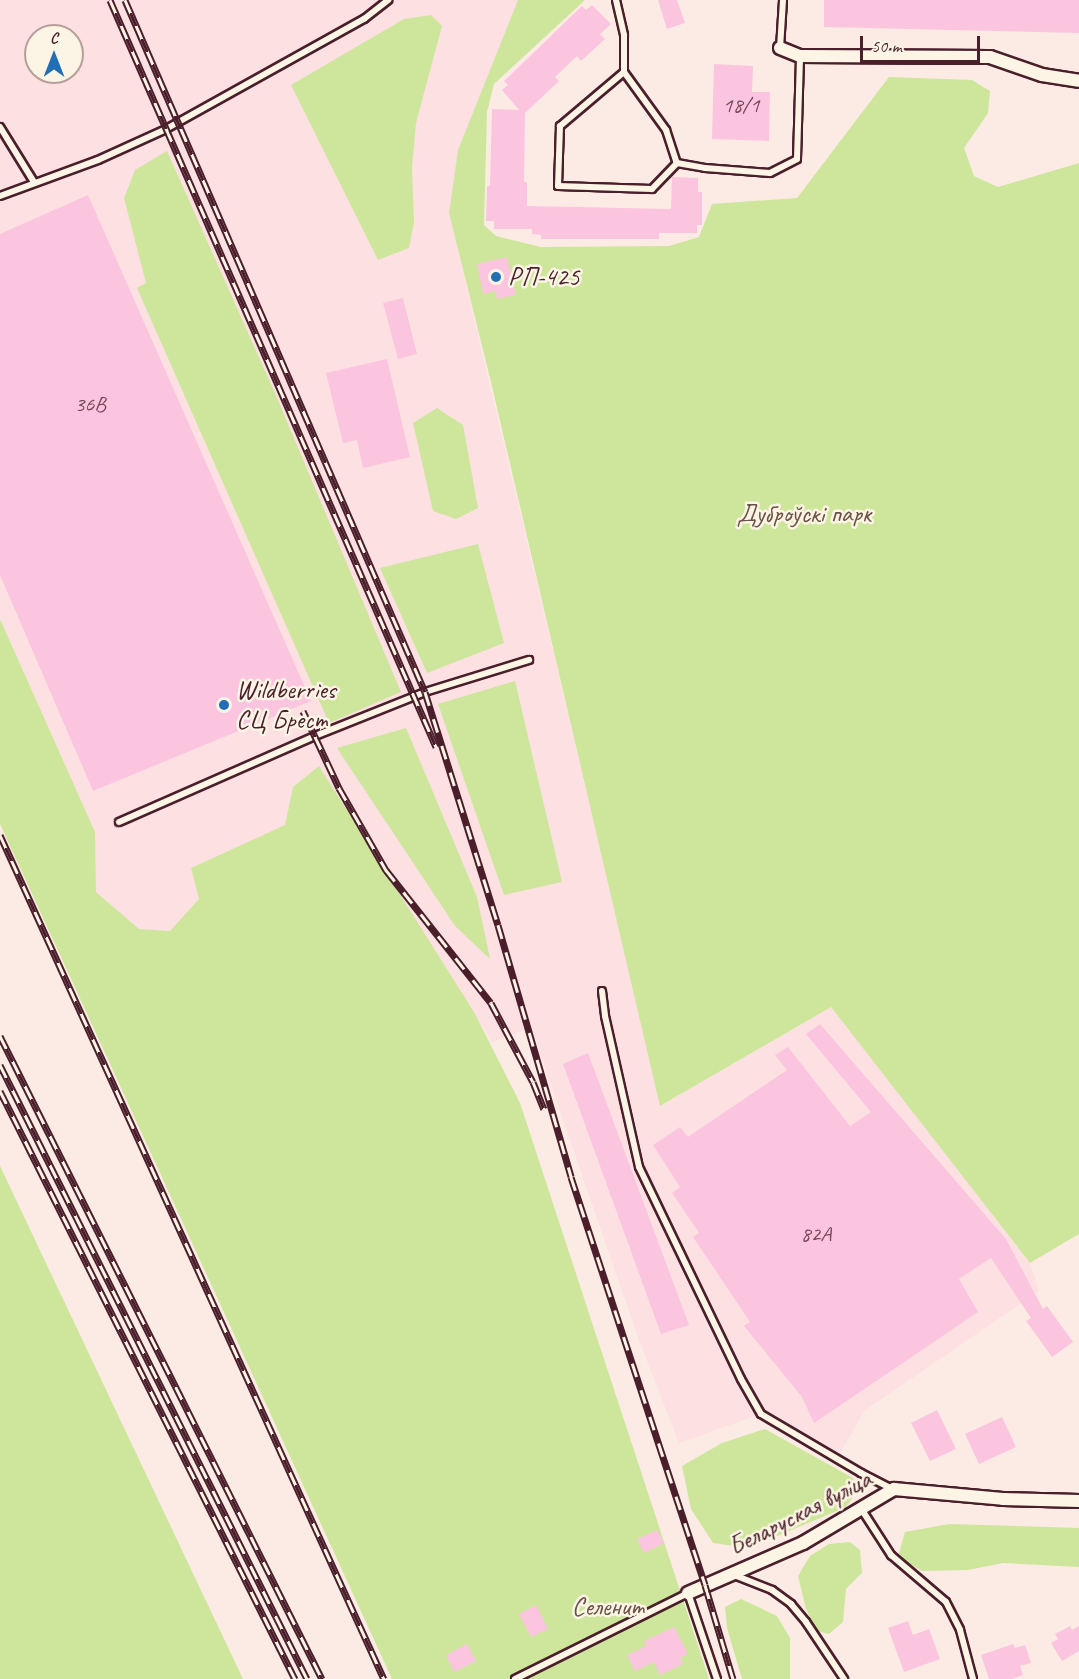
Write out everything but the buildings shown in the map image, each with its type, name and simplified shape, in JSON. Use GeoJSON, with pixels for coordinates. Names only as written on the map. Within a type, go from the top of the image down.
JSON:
{"type":"FeatureCollection","features":[{"type":"Feature","properties":{"kind":"street"},"geometry":{"type":"LineString","coordinates":[[780,48],[800,56],[990,57],[1042,75],[1079,81]]}},
{"type":"Feature","properties":{"kind":"street","name":"Беларуская вуліца"},"geometry":{"type":"LineString","coordinates":[[688,1593],[803,1543],[894,1489],[1003,1499],[1079,1502]]}},
{"type":"Feature","properties":{"kind":"lane"},"geometry":{"type":"LineString","coordinates":[[0,195],[98,160],[166,129],[364,19],[388,0]]}},
{"type":"Feature","properties":{"kind":"lane"},"geometry":{"type":"LineString","coordinates":[[616,0],[624,35],[624,72],[666,130],[677,163]]}},
{"type":"Feature","properties":{"kind":"lane"},"geometry":{"type":"LineString","coordinates":[[780,48],[783,0]]}},
{"type":"Feature","properties":{"kind":"lane"},"geometry":{"type":"LineString","coordinates":[[677,163],[705,168],[770,173],[797,159],[800,56]]}},
{"type":"Feature","properties":{"kind":"lane"},"geometry":{"type":"LineString","coordinates":[[624,72],[560,126],[558,186],[652,189],[677,163]]}},
{"type":"Feature","properties":{"kind":"lane"},"geometry":{"type":"LineString","coordinates":[[0,127],[34,182]]}},
{"type":"Feature","properties":{"kind":"lane"},"geometry":{"type":"LineString","coordinates":[[119,822],[336,727],[425,692],[529,660]]}},
{"type":"Feature","properties":{"kind":"lane"},"geometry":{"type":"LineString","coordinates":[[602,991],[605,1016],[639,1167],[741,1379],[761,1414],[861,1473],[894,1489]]}},
{"type":"Feature","properties":{"kind":"lane"},"geometry":{"type":"LineString","coordinates":[[862,1510],[891,1555],[935,1590],[946,1602],[960,1630],[973,1679]]}},
{"type":"Feature","properties":{"kind":"lane"},"geometry":{"type":"LineString","coordinates":[[730,1574],[772,1590],[791,1604],[806,1622],[844,1679]]}},
{"type":"Feature","properties":{"kind":"lane"},"geometry":{"type":"LineString","coordinates":[[515,1679],[688,1593],[717,1679]]}},
{"type":"Feature","properties":{"kind":"shaded area"},"geometry":{"type":"Polygon","coordinates":[[[0,0],[518,0],[458,150],[449,213],[661,1106],[831,1007],[1030,1263],[1039,1291],[864,1411],[837,1459],[761,1414],[679,1443],[640,1343],[531,1027],[492,1042],[319,766],[293,787],[285,825],[191,868],[199,899],[170,931],[139,929],[96,892],[95,832],[0,619],[0,0]]]}},
{"type":"Feature","properties":{"kind":"green space","name":"Дуброўскі парк"},"geometry":{"type":"Polygon","coordinates":[[[518,0],[585,0],[494,84],[487,112],[484,225],[496,236],[541,247],[669,246],[699,237],[712,204],[797,198],[889,77],[972,80],[990,91],[988,113],[964,148],[974,176],[998,187],[1079,163],[1079,1234],[1030,1263],[831,1007],[660,1106],[490,378],[449,213],[458,150],[518,0]]]}},
{"type":"Feature","properties":{"kind":"green space"},"geometry":{"type":"Polygon","coordinates":[[[431,15],[442,26],[416,123],[412,167],[414,222],[409,248],[378,260],[291,85],[404,19],[431,15]]]}},
{"type":"Feature","properties":{"kind":"green space"},"geometry":{"type":"Polygon","coordinates":[[[167,151],[275,393],[401,692],[329,723],[137,288],[146,283],[124,198],[135,170],[167,151]]]}},
{"type":"Feature","properties":{"kind":"green space"},"geometry":{"type":"Polygon","coordinates":[[[437,408],[463,425],[478,508],[456,519],[433,511],[413,423],[437,408]]]}},
{"type":"Feature","properties":{"kind":"green space"},"geometry":{"type":"Polygon","coordinates":[[[478,544],[504,643],[427,673],[380,568],[478,544]]]}},
{"type":"Feature","properties":{"kind":"green space","name":"Селенит"},"geometry":{"type":"Polygon","coordinates":[[[0,619],[95,832],[96,892],[139,929],[170,931],[199,899],[191,868],[285,825],[293,787],[319,766],[474,1012],[520,1103],[709,1679],[392,1679],[0,824],[0,619]]]}},
{"type":"Feature","properties":{"kind":"green space"},"geometry":{"type":"Polygon","coordinates":[[[515,681],[562,882],[504,895],[438,704],[515,681]]]}},
{"type":"Feature","properties":{"kind":"green space"},"geometry":{"type":"Polygon","coordinates":[[[406,728],[477,897],[490,959],[455,926],[337,748],[406,728]]]}},
{"type":"Feature","properties":{"kind":"green space"},"geometry":{"type":"Polygon","coordinates":[[[0,1166],[243,1679],[0,1679],[0,1166]]]}},
{"type":"Feature","properties":{"kind":"green space"},"geometry":{"type":"Polygon","coordinates":[[[765,1429],[853,1478],[857,1491],[846,1507],[749,1548],[713,1543],[691,1509],[682,1466],[722,1443],[765,1429]]]}},
{"type":"Feature","properties":{"kind":"green space"},"geometry":{"type":"Polygon","coordinates":[[[949,1524],[1079,1528],[1079,1567],[1003,1563],[968,1570],[922,1571],[907,1562],[899,1553],[905,1532],[949,1524]]]}},
{"type":"Feature","properties":{"kind":"green space"},"geometry":{"type":"Polygon","coordinates":[[[850,1542],[860,1550],[862,1573],[846,1589],[843,1622],[829,1634],[817,1631],[806,1609],[798,1576],[810,1556],[829,1544],[850,1542]]]}},
{"type":"Feature","properties":{"kind":"green space"},"geometry":{"type":"Polygon","coordinates":[[[741,1599],[777,1616],[790,1638],[790,1679],[742,1679],[727,1628],[725,1607],[741,1599]]]}},
{"type":"Feature","properties":{"kind":"railway"},"geometry":{"type":"LineString","coordinates":[[110,0],[436,747]]}},
{"type":"Feature","properties":{"kind":"railway"},"geometry":{"type":"LineString","coordinates":[[125,0],[425,692],[498,925],[571,1177],[705,1585],[733,1679]]}},
{"type":"Feature","properties":{"kind":"railway"},"geometry":{"type":"LineString","coordinates":[[303,711],[339,788],[386,870],[491,1003],[533,1082],[544,1109]]}},
{"type":"Feature","properties":{"kind":"railway"},"geometry":{"type":"LineString","coordinates":[[0,835],[384,1679]]}},
{"type":"Feature","properties":{"kind":"railway"},"geometry":{"type":"LineString","coordinates":[[0,1036],[322,1679]]}},
{"type":"Feature","properties":{"kind":"railway"},"geometry":{"type":"LineString","coordinates":[[0,1065],[307,1679]]}},
{"type":"Feature","properties":{"kind":"railway"},"geometry":{"type":"LineString","coordinates":[[0,1091],[295,1679]]}},
{"type":"Feature","properties":{"kind":"place","name":"РП-425"},"geometry":{"type":"Point","coordinates":[496,277]}},
{"type":"Feature","properties":{"kind":"place","name":"Wildberries СЦ Брест"},"geometry":{"type":"Point","coordinates":[224,705]}}]}
